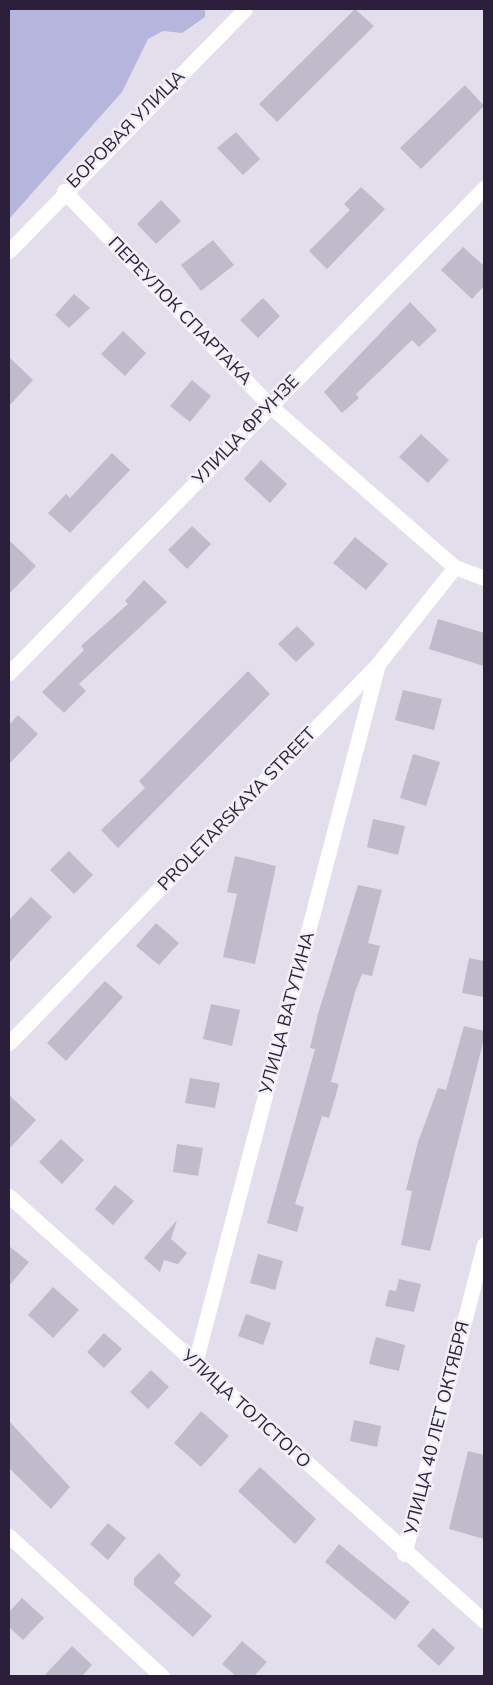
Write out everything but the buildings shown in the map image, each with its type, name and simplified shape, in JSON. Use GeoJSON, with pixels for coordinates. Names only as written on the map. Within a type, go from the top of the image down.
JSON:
{"type":"FeatureCollection","features":[{"type":"Feature","properties":{"kind":"street","name":"БОРОВАЯ УЛИЦА"},"geometry":{"type":"LineString","coordinates":[[9,251],[64,191],[245,9]]}},
{"type":"Feature","properties":{"kind":"street","name":"УЛИЦА ФРУНЗЕ"},"geometry":{"type":"LineString","coordinates":[[9,673],[269,405],[484,188]]}},
{"type":"Feature","properties":{"kind":"street","name":"ПЕРЕУЛОК СПАРТАКА"},"geometry":{"type":"LineString","coordinates":[[64,191],[269,405],[455,567],[484,578]]}},
{"type":"Feature","properties":{"kind":"street","name":"PROLETARSKAYA STREET"},"geometry":{"type":"LineString","coordinates":[[9,1043],[378,664],[455,567]]}},
{"type":"Feature","properties":{"kind":"street","name":"УЛИЦА ВАТУТИНА"},"geometry":{"type":"LineString","coordinates":[[195,1363],[378,664]]}},
{"type":"Feature","properties":{"kind":"street","name":"УЛИЦА ТОЛСТОГО"},"geometry":{"type":"LineString","coordinates":[[9,1196],[404,1554],[484,1621]]}},
{"type":"Feature","properties":{"kind":"street","name":"УЛИЦА 40 ЛЕТ ОКТЯБРЯ"},"geometry":{"type":"LineString","coordinates":[[404,1554],[484,1244]]}},
{"type":"Feature","properties":{"kind":"street"},"geometry":{"type":"LineString","coordinates":[[9,1536],[162,1676]]}},
{"type":"Feature","properties":{"kind":"shaded area"},"geometry":{"type":"Polygon","coordinates":[[[9,9],[205,9],[205,17],[182,33],[163,31],[148,39],[122,92],[9,219],[9,9]]]}}]}
